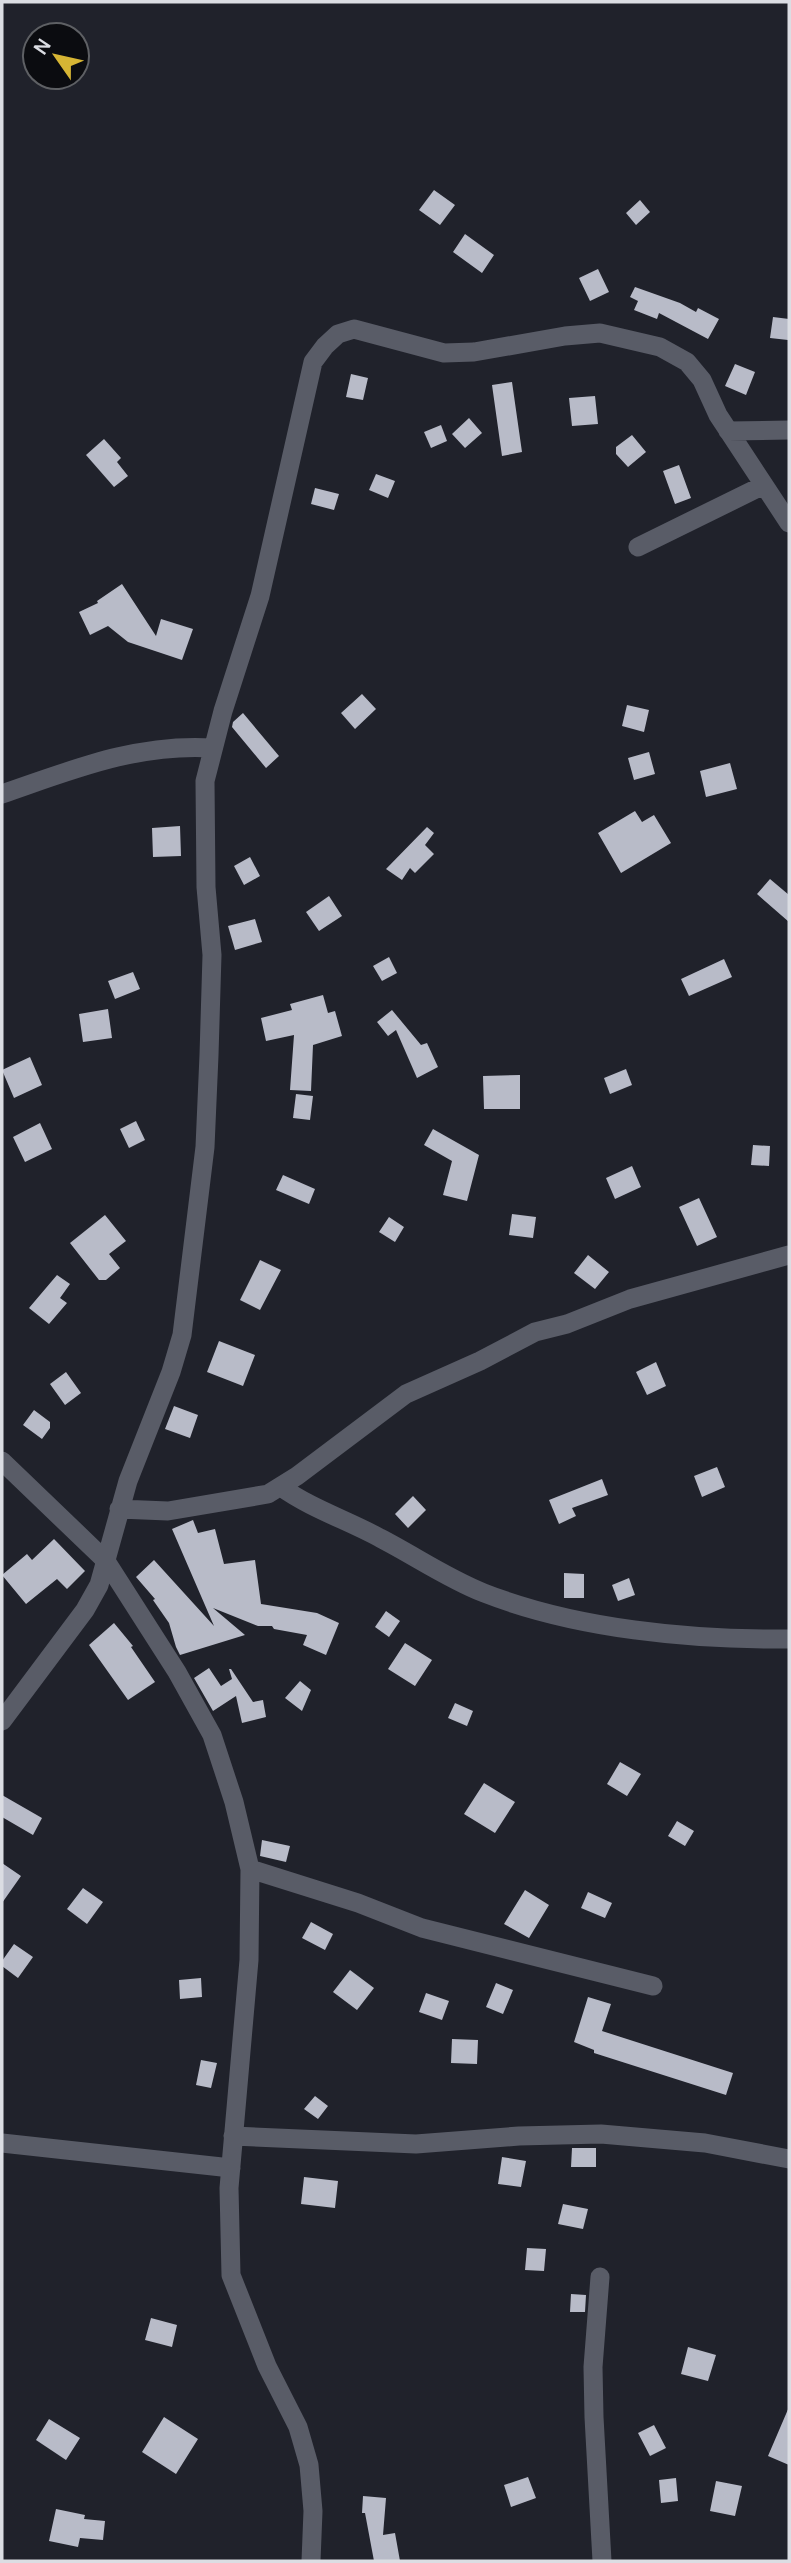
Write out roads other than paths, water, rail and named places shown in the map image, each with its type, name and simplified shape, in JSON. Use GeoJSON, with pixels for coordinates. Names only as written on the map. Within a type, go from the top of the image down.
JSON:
{"type":"FeatureCollection","features":[{"type":"Feature","properties":{"kind":"street"},"geometry":{"type":"LineString","coordinates":[[2,1721],[85,1611],[99,1585],[119,1509],[171,1372],[182,1335],[205,1134],[212,955],[206,887],[205,793],[213,748],[260,597],[313,362],[324,346],[338,334],[354,329],[444,353],[474,352],[565,336],[600,333],[660,347],[687,362],[702,380],[718,415],[789,523]]}},
{"type":"Feature","properties":{"kind":"street"},"geometry":{"type":"LineString","coordinates":[[729,431],[789,430]]}},
{"type":"Feature","properties":{"kind":"street"},"geometry":{"type":"LineString","coordinates":[[638,547],[764,485]]}},
{"type":"Feature","properties":{"kind":"street"},"geometry":{"type":"LineString","coordinates":[[2,794],[132,753],[162,747],[213,748]]}},
{"type":"Feature","properties":{"kind":"street"},"geometry":{"type":"LineString","coordinates":[[119,1509],[168,1511],[252,1498],[281,1487],[406,1394],[480,1361],[535,1332],[567,1324],[641,1296],[789,1255]]}},
{"type":"Feature","properties":{"kind":"street"},"geometry":{"type":"LineString","coordinates":[[2,1461],[106,1561],[177,1672],[212,1735],[234,1802],[250,1869],[249,1960],[231,2168],[231,2275],[267,2366],[298,2427],[309,2465],[313,2511],[311,2561]]}},
{"type":"Feature","properties":{"kind":"street"},"geometry":{"type":"LineString","coordinates":[[281,1487],[299,1500],[378,1536],[482,1592],[510,1602],[610,1625],[755,1639],[789,1639]]}},
{"type":"Feature","properties":{"kind":"street"},"geometry":{"type":"LineString","coordinates":[[250,1869],[358,1903],[422,1927],[653,1986]]}},
{"type":"Feature","properties":{"kind":"street"},"geometry":{"type":"LineString","coordinates":[[233,2136],[416,2144],[519,2136],[601,2134],[705,2143],[789,2159]]}},
{"type":"Feature","properties":{"kind":"street"},"geometry":{"type":"LineString","coordinates":[[2,2143],[231,2168]]}},
{"type":"Feature","properties":{"kind":"street"},"geometry":{"type":"LineString","coordinates":[[600,2277],[593,2380],[602,2561]]}}]}
